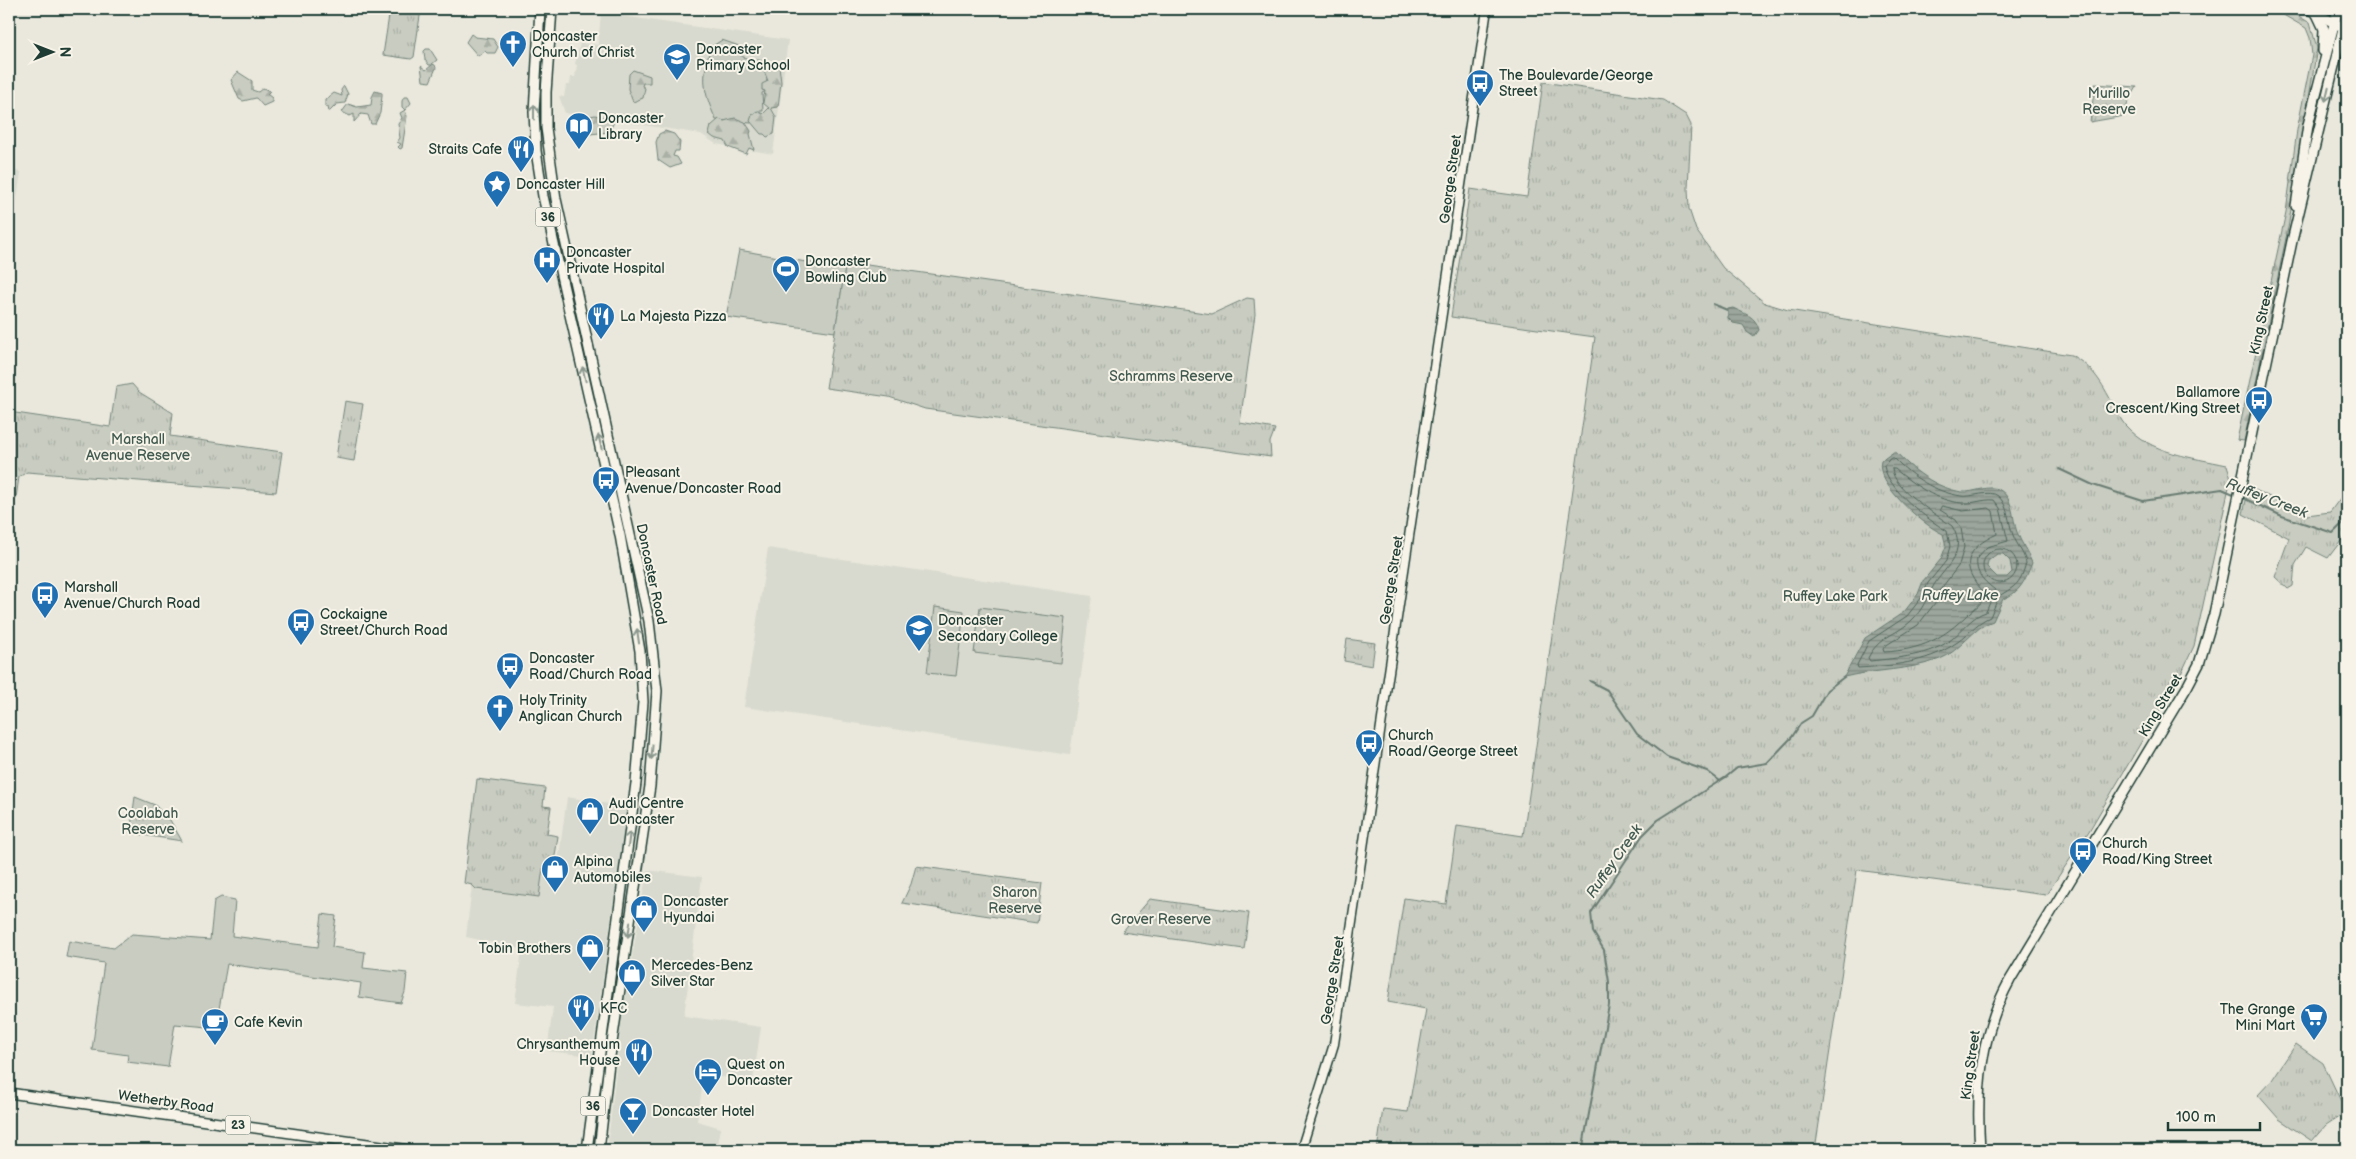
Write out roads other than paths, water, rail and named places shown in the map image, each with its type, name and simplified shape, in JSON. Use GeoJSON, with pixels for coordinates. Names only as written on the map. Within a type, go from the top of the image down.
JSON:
{"type":"FeatureCollection","features":[{"type":"Feature","properties":{"kind":"main road","name":"Doncaster Road"},"geometry":{"type":"LineString","coordinates":[[540,9],[535,97],[535,138],[543,196],[570,310],[634,605],[640,651],[643,702],[636,783],[587,1150]]}},
{"type":"Feature","properties":{"kind":"main road","name":"Doncaster Road"},"geometry":{"type":"LineString","coordinates":[[552,9],[546,92],[546,128],[556,199],[649,621],[655,663],[656,704],[650,786],[608,1065],[599,1150]]}},
{"type":"Feature","properties":{"kind":"main road","name":"George Street"},"geometry":{"type":"LineString","coordinates":[[1301,1150],[1334,1044],[1487,9]]}},
{"type":"Feature","properties":{"kind":"main road"},"geometry":{"type":"LineString","coordinates":[[2339,9],[2347,12]]}},
{"type":"Feature","properties":{"kind":"main road","name":"King Street"},"geometry":{"type":"LineString","coordinates":[[2292,241],[2297,193],[2307,135],[2339,9]]}},
{"type":"Feature","properties":{"kind":"main road"},"geometry":{"type":"LineString","coordinates":[[2313,11],[2345,28]]}},
{"type":"Feature","properties":{"kind":"main road"},"geometry":{"type":"LineString","coordinates":[[2313,11],[2323,23],[2321,76]]}},
{"type":"Feature","properties":{"kind":"main road","name":"King Street"},"geometry":{"type":"LineString","coordinates":[[1980,1150],[1978,1109],[1980,1071],[1985,1040],[1994,1012],[2010,980],[2108,821],[2193,676],[2210,627],[2292,241],[2338,47],[2345,28],[2347,12]]}},
{"type":"Feature","properties":{"kind":"main road"},"geometry":{"type":"LineString","coordinates":[[2338,47],[2347,41]]}},
{"type":"Feature","properties":{"kind":"main road"},"geometry":{"type":"LineString","coordinates":[[561,270],[572,269]]}},
{"type":"Feature","properties":{"kind":"main road"},"geometry":{"type":"LineString","coordinates":[[570,310],[581,308]]}},
{"type":"Feature","properties":{"kind":"main road"},"geometry":{"type":"LineString","coordinates":[[643,702],[656,704]]}},
{"type":"Feature","properties":{"kind":"main road"},"geometry":{"type":"LineString","coordinates":[[626,861],[639,862]]}},
{"type":"Feature","properties":{"kind":"main road"},"geometry":{"type":"LineString","coordinates":[[598,1064],[608,1065]]}},
{"type":"Feature","properties":{"kind":"main road","name":"Wetherby Road"},"geometry":{"type":"LineString","coordinates":[[9,1092],[416,1150]]}},
{"type":"Feature","properties":{"kind":"water"},"geometry":{"type":"Polygon","coordinates":[[[1733,308],[1753,318],[1759,330],[1754,337],[1747,332],[1743,325],[1733,323],[1728,318],[1728,309],[1733,308]]]}},
{"type":"Feature","properties":{"kind":"water","name":"Ruffey Lake"},"geometry":{"type":"Polygon","coordinates":[[[1895,451],[1925,477],[1943,487],[1962,492],[1987,488],[2000,490],[2008,498],[2017,532],[2032,563],[2018,589],[2003,599],[1993,621],[1979,628],[1954,651],[1940,659],[1916,666],[1844,677],[1865,638],[1904,612],[1918,594],[1923,581],[1941,559],[1946,546],[1943,534],[1913,513],[1893,492],[1885,481],[1881,470],[1881,461],[1895,451]],[[1997,554],[1988,561],[1987,567],[1997,577],[2007,577],[2012,572],[2010,561],[2003,554],[1997,554]]]}},
{"type":"Feature","properties":{"kind":"waterway"},"geometry":{"type":"LineString","coordinates":[[1713,304],[1727,310]]}},
{"type":"Feature","properties":{"kind":"waterway","name":"Ruffey Creek"},"geometry":{"type":"LineString","coordinates":[[2059,469],[2093,485],[2143,501],[2222,489],[2236,495]]}},
{"type":"Feature","properties":{"kind":"waterway","name":"Ruffey Creek"},"geometry":{"type":"LineString","coordinates":[[2241,497],[2282,516],[2333,533],[2347,519]]}},
{"type":"Feature","properties":{"kind":"waterway","name":"Ruffey Creek"},"geometry":{"type":"LineString","coordinates":[[1578,1150],[1583,1146],[1609,1005],[1609,982],[1604,950],[1593,932],[1591,913],[1642,836],[1658,820],[1737,768],[1767,763],[1792,737],[1801,723],[1812,716],[1827,690],[1844,677]]}},
{"type":"Feature","properties":{"kind":"waterway"},"geometry":{"type":"LineString","coordinates":[[1590,681],[1607,690],[1637,734],[1667,757],[1707,771],[1720,781]]}},
{"type":"Feature","properties":{"kind":"place","name":"Doncaster Church of Christ"},"geometry":{"type":"Point","coordinates":[513,68]}},
{"type":"Feature","properties":{"kind":"place","name":"Doncaster Primary School"},"geometry":{"type":"Point","coordinates":[677,81]}},
{"type":"Feature","properties":{"kind":"place","name":"The Boulevarde/George Street"},"geometry":{"type":"Point","coordinates":[1480,107]}},
{"type":"Feature","properties":{"kind":"place","name":"Doncaster Library"},"geometry":{"type":"Point","coordinates":[579,150]}},
{"type":"Feature","properties":{"kind":"place","name":"Straits Cafe"},"geometry":{"type":"Point","coordinates":[521,173]}},
{"type":"Feature","properties":{"kind":"place","name":"Doncaster Hill"},"geometry":{"type":"Point","coordinates":[497,208]}},
{"type":"Feature","properties":{"kind":"place","name":"Doncaster Private Hospital"},"geometry":{"type":"Point","coordinates":[547,284]}},
{"type":"Feature","properties":{"kind":"place","name":"Doncaster Bowling Club"},"geometry":{"type":"Point","coordinates":[786,293]}},
{"type":"Feature","properties":{"kind":"place","name":"La Majesta Pizza"},"geometry":{"type":"Point","coordinates":[601,340]}},
{"type":"Feature","properties":{"kind":"place","name":"Ballamore Crescent/King Street"},"geometry":{"type":"Point","coordinates":[2259,424]}},
{"type":"Feature","properties":{"kind":"place","name":"Pleasant Avenue/Doncaster Road"},"geometry":{"type":"Point","coordinates":[606,504]}},
{"type":"Feature","properties":{"kind":"place","name":"Marshall Avenue/Church Road"},"geometry":{"type":"Point","coordinates":[45,619]}},
{"type":"Feature","properties":{"kind":"place","name":"Cockaigne Street/Church Road"},"geometry":{"type":"Point","coordinates":[301,646]}},
{"type":"Feature","properties":{"kind":"place","name":"Doncaster Secondary College"},"geometry":{"type":"Point","coordinates":[919,652]}},
{"type":"Feature","properties":{"kind":"place","name":"Doncaster Road/Church Road"},"geometry":{"type":"Point","coordinates":[510,690]}},
{"type":"Feature","properties":{"kind":"place","name":"Holy Trinity Anglican Church"},"geometry":{"type":"Point","coordinates":[500,732]}},
{"type":"Feature","properties":{"kind":"place","name":"Church Road/George Street"},"geometry":{"type":"Point","coordinates":[1369,767]}},
{"type":"Feature","properties":{"kind":"place","name":"Audi Centre Doncaster"},"geometry":{"type":"Point","coordinates":[590,835]}},
{"type":"Feature","properties":{"kind":"place","name":"Church Road/King Street"},"geometry":{"type":"Point","coordinates":[2083,875]}},
{"type":"Feature","properties":{"kind":"place","name":"Alpina Automobiles"},"geometry":{"type":"Point","coordinates":[555,893]}},
{"type":"Feature","properties":{"kind":"place","name":"Doncaster Hyundai"},"geometry":{"type":"Point","coordinates":[644,933]}},
{"type":"Feature","properties":{"kind":"place","name":"Tobin Brothers"},"geometry":{"type":"Point","coordinates":[590,972]}},
{"type":"Feature","properties":{"kind":"place","name":"Mercedes-Benz Silver Star"},"geometry":{"type":"Point","coordinates":[632,997]}},
{"type":"Feature","properties":{"kind":"place","name":"KFC"},"geometry":{"type":"Point","coordinates":[581,1032]}},
{"type":"Feature","properties":{"kind":"place","name":"The Grange Mini Mart"},"geometry":{"type":"Point","coordinates":[2314,1041]}},
{"type":"Feature","properties":{"kind":"place","name":"Cafe Kevin"},"geometry":{"type":"Point","coordinates":[215,1046]}},
{"type":"Feature","properties":{"kind":"place","name":"Chrysanthemum House"},"geometry":{"type":"Point","coordinates":[639,1076]}},
{"type":"Feature","properties":{"kind":"place","name":"Quest on Doncaster"},"geometry":{"type":"Point","coordinates":[708,1096]}},
{"type":"Feature","properties":{"kind":"place","name":"Doncaster Hotel"},"geometry":{"type":"Point","coordinates":[633,1135]}},
{"type":"Feature","properties":{"kind":"park label","name":"Murillo Reserve"},"geometry":{"type":"Point","coordinates":[2109,102]}},
{"type":"Feature","properties":{"kind":"park label","name":"Schramms Reserve"},"geometry":{"type":"Point","coordinates":[1171,376]}},
{"type":"Feature","properties":{"kind":"park label","name":"Marshall Avenue Reserve"},"geometry":{"type":"Point","coordinates":[138,448]}},
{"type":"Feature","properties":{"kind":"park label","name":"Ruffey Lake Park"},"geometry":{"type":"Point","coordinates":[1835,596]}},
{"type":"Feature","properties":{"kind":"park label","name":"Coolabah Reserve"},"geometry":{"type":"Point","coordinates":[148,822]}},
{"type":"Feature","properties":{"kind":"park label","name":"Sharon Reserve"},"geometry":{"type":"Point","coordinates":[1015,900]}},
{"type":"Feature","properties":{"kind":"park label","name":"Grover Reserve"},"geometry":{"type":"Point","coordinates":[1161,919]}}]}
